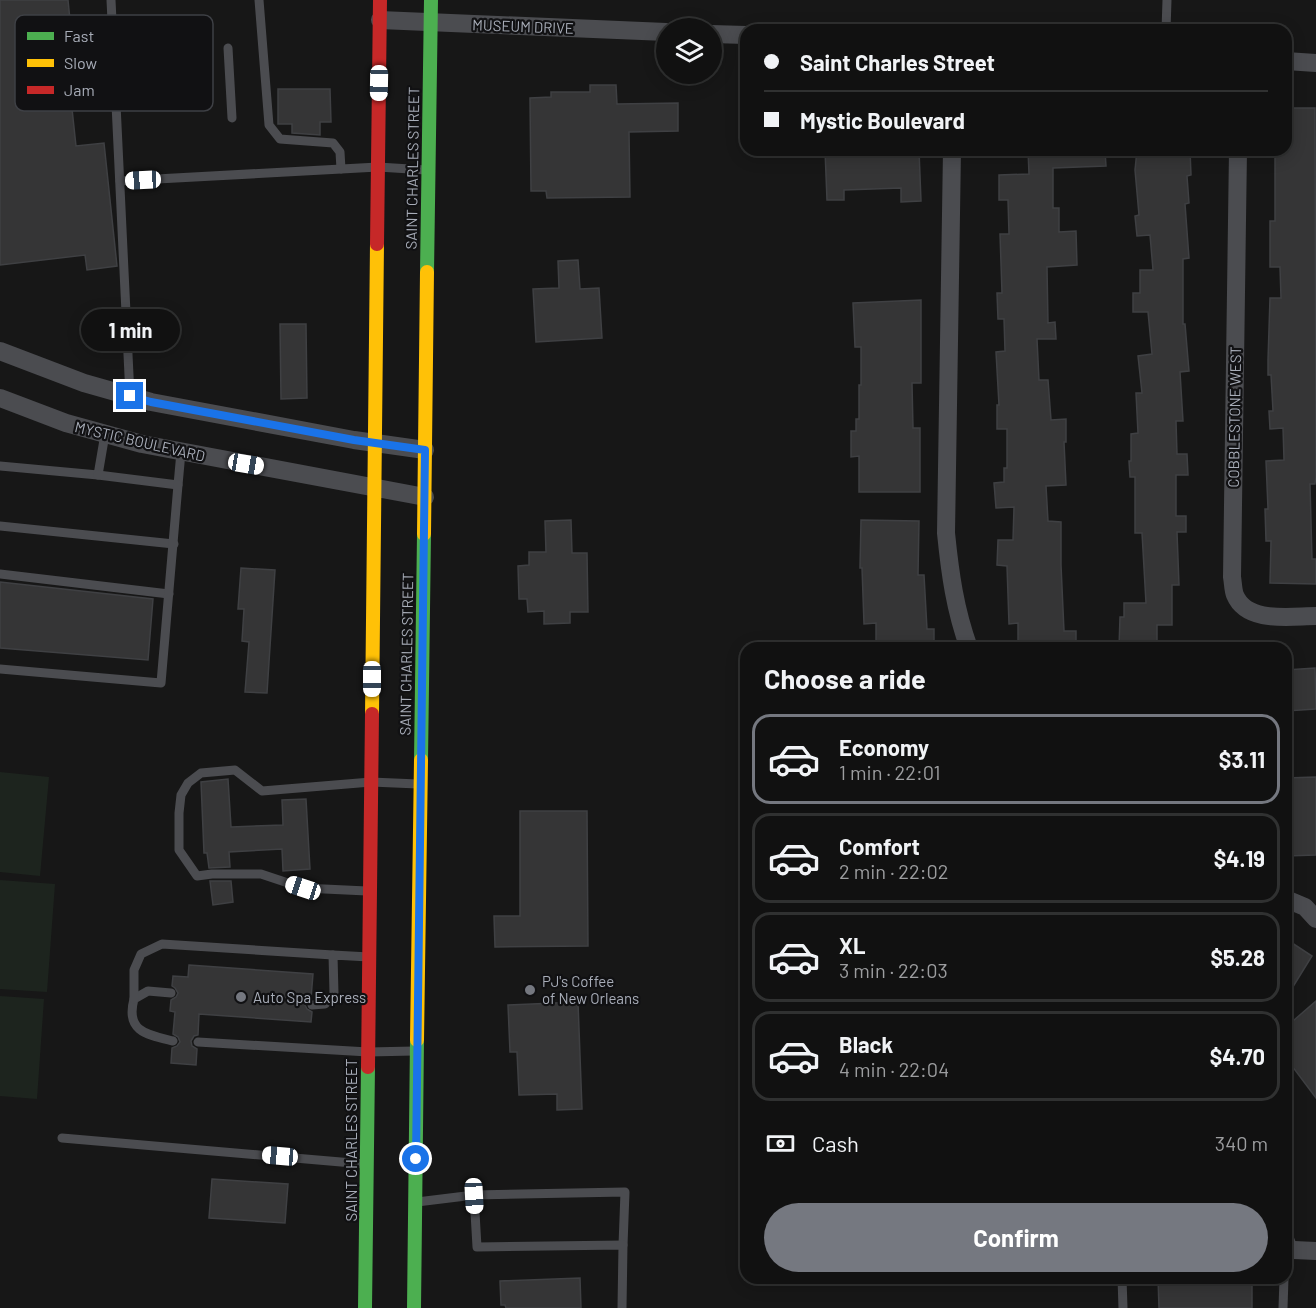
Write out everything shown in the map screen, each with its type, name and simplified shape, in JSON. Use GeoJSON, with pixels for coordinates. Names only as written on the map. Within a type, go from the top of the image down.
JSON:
{"type":"FeatureCollection","features":[{"type":"Feature","properties":{"kind":"street","name":"SAINT CHARLES STREET"},"geometry":{"type":"LineString","coordinates":[[365,1308],[380,0]]}},
{"type":"Feature","properties":{"kind":"street","name":"SAINT CHARLES STREET"},"geometry":{"type":"LineString","coordinates":[[414,1308],[431,0]]}},
{"type":"Feature","properties":{"kind":"street","name":"MUSEUM DRIVE"},"geometry":{"type":"LineString","coordinates":[[380,20],[656,32]]}},
{"type":"Feature","properties":{"kind":"street"},"geometry":{"type":"LineString","coordinates":[[722,34],[740,35]]}},
{"type":"Feature","properties":{"kind":"street"},"geometry":{"type":"LineString","coordinates":[[1292,61],[1316,63]]}},
{"type":"Feature","properties":{"kind":"street"},"geometry":{"type":"LineString","coordinates":[[952,156],[946,533],[950,574],[967,642]]}},
{"type":"Feature","properties":{"kind":"street","name":"COBBLESTONE WEST"},"geometry":{"type":"LineString","coordinates":[[1238,156],[1232,577],[1234,594],[1250,612],[1268,616],[1316,616]]}},
{"type":"Feature","properties":{"kind":"street"},"geometry":{"type":"LineString","coordinates":[[0,351],[84,383],[151,402],[375,444],[425,450]]}},
{"type":"Feature","properties":{"kind":"street","name":"MYSTIC BOULEVARD"},"geometry":{"type":"LineString","coordinates":[[0,398],[66,423],[181,452],[425,497]]}},
{"type":"Feature","properties":{"kind":"street"},"geometry":{"type":"LineString","coordinates":[[1292,902],[1305,907],[1316,919]]}},
{"type":"Feature","properties":{"kind":"street"},"geometry":{"type":"LineString","coordinates":[[1292,1255],[1316,1251]]}},
{"type":"Feature","properties":{"kind":"lane"},"geometry":{"type":"LineString","coordinates":[[111,0],[112,15]]}},
{"type":"Feature","properties":{"kind":"lane"},"geometry":{"type":"LineString","coordinates":[[259,0],[269,125],[280,139],[333,143],[340,152],[341,170]]}},
{"type":"Feature","properties":{"kind":"lane"},"geometry":{"type":"LineString","coordinates":[[1166,24],[1167,0]]}},
{"type":"Feature","properties":{"kind":"lane"},"geometry":{"type":"LineString","coordinates":[[228,48],[232,118]]}},
{"type":"Feature","properties":{"kind":"lane"},"geometry":{"type":"LineString","coordinates":[[117,111],[130,396]]}},
{"type":"Feature","properties":{"kind":"lane"},"geometry":{"type":"LineString","coordinates":[[120,181],[378,167],[429,170]]}},
{"type":"Feature","properties":{"kind":"lane"},"geometry":{"type":"LineString","coordinates":[[98,475],[105,434]]}},
{"type":"Feature","properties":{"kind":"lane"},"geometry":{"type":"LineString","coordinates":[[0,669],[161,683],[181,452]]}},
{"type":"Feature","properties":{"kind":"lane"},"geometry":{"type":"LineString","coordinates":[[0,466],[178,485]]}},
{"type":"Feature","properties":{"kind":"lane"},"geometry":{"type":"LineString","coordinates":[[0,526],[174,544]]}},
{"type":"Feature","properties":{"kind":"lane"},"geometry":{"type":"LineString","coordinates":[[0,574],[169,594]]}},
{"type":"Feature","properties":{"kind":"lane"},"geometry":{"type":"LineString","coordinates":[[369,892],[303,888],[261,874],[197,876],[179,850],[181,795],[188,783],[201,773],[235,770],[262,791],[371,782],[421,784]]}},
{"type":"Feature","properties":{"kind":"lane"},"geometry":{"type":"LineString","coordinates":[[173,1041],[145,1035],[134,1023],[131,1009],[134,999],[134,970],[141,954],[162,944],[369,957]]}},
{"type":"Feature","properties":{"kind":"lane"},"geometry":{"type":"LineString","coordinates":[[312,1005],[325,1004],[334,993],[333,955]]}},
{"type":"Feature","properties":{"kind":"lane"},"geometry":{"type":"LineString","coordinates":[[134,999],[148,991],[171,993]]}},
{"type":"Feature","properties":{"kind":"lane"},"geometry":{"type":"LineString","coordinates":[[198,1042],[368,1052],[417,1051]]}},
{"type":"Feature","properties":{"kind":"lane"},"geometry":{"type":"LineString","coordinates":[[62,1138],[367,1164]]}},
{"type":"Feature","properties":{"kind":"lane"},"geometry":{"type":"LineString","coordinates":[[416,1202],[474,1196],[625,1192],[622,1308]]}},
{"type":"Feature","properties":{"kind":"lane"},"geometry":{"type":"LineString","coordinates":[[474,1196],[477,1247],[623,1245]]}},
{"type":"Feature","properties":{"kind":"lane"},"geometry":{"type":"LineString","coordinates":[[1122,1284],[1123,1308]]}},
{"type":"Feature","properties":{"kind":"lane"},"geometry":{"type":"LineString","coordinates":[[1283,1308],[1284,1284]]}},
{"type":"Feature","properties":{"kind":"shaded area"},"geometry":{"type":"Polygon","coordinates":[[[0,772],[49,777],[40,876],[0,872],[0,772]]]}},
{"type":"Feature","properties":{"kind":"shaded area"},"geometry":{"type":"Polygon","coordinates":[[[0,880],[55,884],[47,992],[0,989],[0,880]]]}},
{"type":"Feature","properties":{"kind":"shaded area"},"geometry":{"type":"Polygon","coordinates":[[[0,996],[44,999],[37,1099],[0,1096],[0,996]]]}},
{"type":"Feature","properties":{"kind":"building"},"geometry":{"type":"Polygon","coordinates":[[[0,0],[68,0],[69,15],[15,15],[15,111],[72,111],[76,146],[104,143],[117,266],[87,270],[85,255],[0,265],[0,0]]]}},
{"type":"Feature","properties":{"kind":"building"},"geometry":{"type":"Polygon","coordinates":[[[590,85],[616,85],[617,104],[678,103],[678,131],[629,132],[630,197],[547,198],[546,191],[531,191],[530,98],[551,97],[551,92],[590,92],[590,85]]]}},
{"type":"Feature","properties":{"kind":"building"},"geometry":{"type":"Polygon","coordinates":[[[278,89],[330,89],[331,122],[320,122],[320,135],[292,133],[292,124],[278,124],[278,89]]]}},
{"type":"Feature","properties":{"kind":"building"},"geometry":{"type":"Polygon","coordinates":[[[1292,108],[1315,108],[1316,477],[1315,484],[1310,484],[1312,559],[1316,559],[1316,584],[1270,583],[1271,541],[1266,541],[1265,509],[1268,509],[1266,461],[1284,460],[1283,428],[1270,429],[1269,411],[1273,411],[1271,375],[1268,375],[1270,298],[1281,298],[1280,267],[1270,267],[1270,221],[1275,221],[1275,156],[1292,156],[1292,108]]]}},
{"type":"Feature","properties":{"kind":"building"},"geometry":{"type":"Polygon","coordinates":[[[825,156],[919,156],[921,201],[901,202],[901,188],[844,190],[844,200],[827,200],[825,156]]]}},
{"type":"Feature","properties":{"kind":"building"},"geometry":{"type":"Polygon","coordinates":[[[1028,156],[1105,156],[1106,166],[1053,168],[1053,208],[1059,208],[1059,232],[1076,231],[1077,265],[1047,267],[1048,323],[1055,322],[1056,339],[1037,339],[1039,380],[1048,380],[1051,420],[1066,419],[1066,442],[1064,442],[1066,485],[1046,486],[1048,521],[1061,522],[1064,631],[1076,631],[1076,642],[1018,642],[1018,623],[1009,624],[1007,566],[997,565],[998,540],[1013,540],[1014,507],[996,508],[994,483],[1004,482],[1004,468],[1007,468],[1007,429],[997,429],[997,405],[999,405],[996,352],[1005,351],[1004,319],[998,319],[997,293],[1002,293],[1000,234],[1009,234],[1008,200],[999,200],[999,175],[1029,174],[1028,156]]]}},
{"type":"Feature","properties":{"kind":"building"},"geometry":{"type":"Polygon","coordinates":[[[1136,156],[1190,156],[1191,175],[1187,176],[1189,203],[1185,204],[1189,258],[1183,259],[1183,324],[1185,324],[1189,371],[1180,372],[1183,421],[1176,421],[1177,454],[1187,454],[1188,475],[1176,475],[1176,516],[1186,516],[1186,532],[1177,532],[1179,585],[1172,585],[1172,625],[1157,625],[1157,642],[1119,642],[1120,617],[1124,617],[1124,603],[1146,603],[1142,533],[1135,533],[1135,477],[1130,477],[1129,461],[1131,461],[1131,434],[1138,433],[1136,393],[1142,393],[1138,356],[1152,354],[1148,312],[1133,312],[1133,293],[1140,293],[1140,270],[1153,270],[1150,235],[1137,236],[1135,216],[1139,215],[1135,170],[1136,156]]]}},
{"type":"Feature","properties":{"kind":"building"},"geometry":{"type":"Polygon","coordinates":[[[578,260],[580,289],[599,288],[602,338],[536,342],[533,289],[559,288],[558,261],[578,260]]]}},
{"type":"Feature","properties":{"kind":"building"},"geometry":{"type":"Polygon","coordinates":[[[921,300],[921,383],[912,383],[913,428],[920,428],[920,492],[859,492],[859,456],[851,457],[851,431],[856,431],[856,419],[859,419],[859,385],[861,385],[861,347],[855,347],[853,303],[921,300]]]}},
{"type":"Feature","properties":{"kind":"building"},"geometry":{"type":"Polygon","coordinates":[[[280,324],[306,324],[307,398],[281,399],[280,324]]]}},
{"type":"Feature","properties":{"kind":"building"},"geometry":{"type":"Polygon","coordinates":[[[571,520],[572,553],[587,553],[588,612],[570,612],[570,623],[544,624],[544,611],[528,612],[527,599],[519,599],[518,566],[529,565],[529,552],[546,552],[545,521],[571,520]]]}},
{"type":"Feature","properties":{"kind":"building"},"geometry":{"type":"Polygon","coordinates":[[[861,520],[919,521],[918,575],[924,575],[927,629],[934,629],[934,642],[876,642],[876,623],[864,624],[862,568],[860,568],[861,520]]]}},
{"type":"Feature","properties":{"kind":"building"},"geometry":{"type":"Polygon","coordinates":[[[241,568],[275,570],[267,693],[245,692],[249,642],[242,641],[244,609],[238,609],[241,568]]]}},
{"type":"Feature","properties":{"kind":"building"},"geometry":{"type":"Polygon","coordinates":[[[0,582],[153,599],[148,660],[0,648],[0,582]]]}},
{"type":"Feature","properties":{"kind":"building"},"geometry":{"type":"Polygon","coordinates":[[[1315,668],[1316,709],[1292,711],[1292,670],[1315,668]]]}},
{"type":"Feature","properties":{"kind":"building"},"geometry":{"type":"Polygon","coordinates":[[[1316,777],[1316,855],[1292,856],[1292,778],[1316,777]]]}},
{"type":"Feature","properties":{"kind":"building"},"geometry":{"type":"Polygon","coordinates":[[[228,779],[231,827],[283,825],[282,800],[306,799],[310,869],[283,871],[282,849],[229,852],[230,867],[209,868],[207,853],[204,853],[201,782],[228,779]]]}},
{"type":"Feature","properties":{"kind":"building"},"geometry":{"type":"Polygon","coordinates":[[[520,811],[587,811],[588,946],[495,947],[494,916],[520,916],[520,811]]]}},
{"type":"Feature","properties":{"kind":"building"},"geometry":{"type":"Polygon","coordinates":[[[210,881],[231,881],[233,902],[213,905],[210,881]]]}},
{"type":"Feature","properties":{"kind":"building"},"geometry":{"type":"Polygon","coordinates":[[[1292,943],[1312,956],[1292,988],[1292,943]]]}},
{"type":"Feature","properties":{"kind":"building","name":"Auto Spa Express"},"geometry":{"type":"Polygon","coordinates":[[[189,965],[313,974],[311,998],[305,1005],[312,1012],[311,1022],[199,1014],[198,1035],[194,1036],[191,1041],[192,1046],[197,1049],[196,1065],[171,1063],[172,1048],[180,1042],[173,1034],[175,1012],[170,1011],[171,1000],[178,993],[172,986],[173,976],[188,977],[189,965]]]}},
{"type":"Feature","properties":{"kind":"building"},"geometry":{"type":"Polygon","coordinates":[[[1316,1001],[1316,1098],[1292,1066],[1292,1022],[1316,1001]]]}},
{"type":"Feature","properties":{"kind":"building"},"geometry":{"type":"Polygon","coordinates":[[[578,1002],[582,1109],[557,1110],[557,1094],[519,1095],[517,1052],[510,1052],[508,1005],[578,1002]]]}},
{"type":"Feature","properties":{"kind":"building"},"geometry":{"type":"Polygon","coordinates":[[[212,1179],[288,1184],[285,1223],[209,1218],[212,1179]]]}},
{"type":"Feature","properties":{"kind":"building"},"geometry":{"type":"Polygon","coordinates":[[[580,1278],[581,1308],[506,1308],[505,1305],[501,1305],[500,1281],[580,1278]]]}},
{"type":"Feature","properties":{"kind":"building"},"geometry":{"type":"Polygon","coordinates":[[[1158,1284],[1252,1284],[1252,1308],[1159,1308],[1158,1284]]]}},
{"type":"Feature","properties":{"kind":"traffic: fast"},"geometry":{"type":"LineString","coordinates":[[427,272],[431,0]]}},
{"type":"Feature","properties":{"kind":"traffic: fast"},"geometry":{"type":"LineString","coordinates":[[421,760],[424,534]]}},
{"type":"Feature","properties":{"kind":"traffic: fast"},"geometry":{"type":"LineString","coordinates":[[414,1308],[417,1040]]}},
{"type":"Feature","properties":{"kind":"traffic: fast"},"geometry":{"type":"LineString","coordinates":[[365,1308],[368,1067]]}},
{"type":"Feature","properties":{"kind":"traffic: slow"},"geometry":{"type":"LineString","coordinates":[[372,714],[377,244]]}},
{"type":"Feature","properties":{"kind":"traffic: slow"},"geometry":{"type":"LineString","coordinates":[[424,534],[427,272]]}},
{"type":"Feature","properties":{"kind":"traffic: slow"},"geometry":{"type":"LineString","coordinates":[[417,1040],[421,760]]}},
{"type":"Feature","properties":{"kind":"traffic: jam"},"geometry":{"type":"LineString","coordinates":[[377,244],[380,0]]}},
{"type":"Feature","properties":{"kind":"traffic: jam"},"geometry":{"type":"LineString","coordinates":[[368,1067],[372,714]]}},
{"type":"Feature","properties":{"kind":"place","name":"PJ's Coffee of New Orleans"},"geometry":{"type":"Point","coordinates":[530,990]}},
{"type":"Feature","properties":{"kind":"place","name":"Auto Spa Express"},"geometry":{"type":"Point","coordinates":[241,997]}},
{"type":"Feature","properties":{"kind":"route"},"geometry":{"type":"LineString","coordinates":[[130,396],[151,402],[375,444],[425,450],[416,1159]]}}]}
